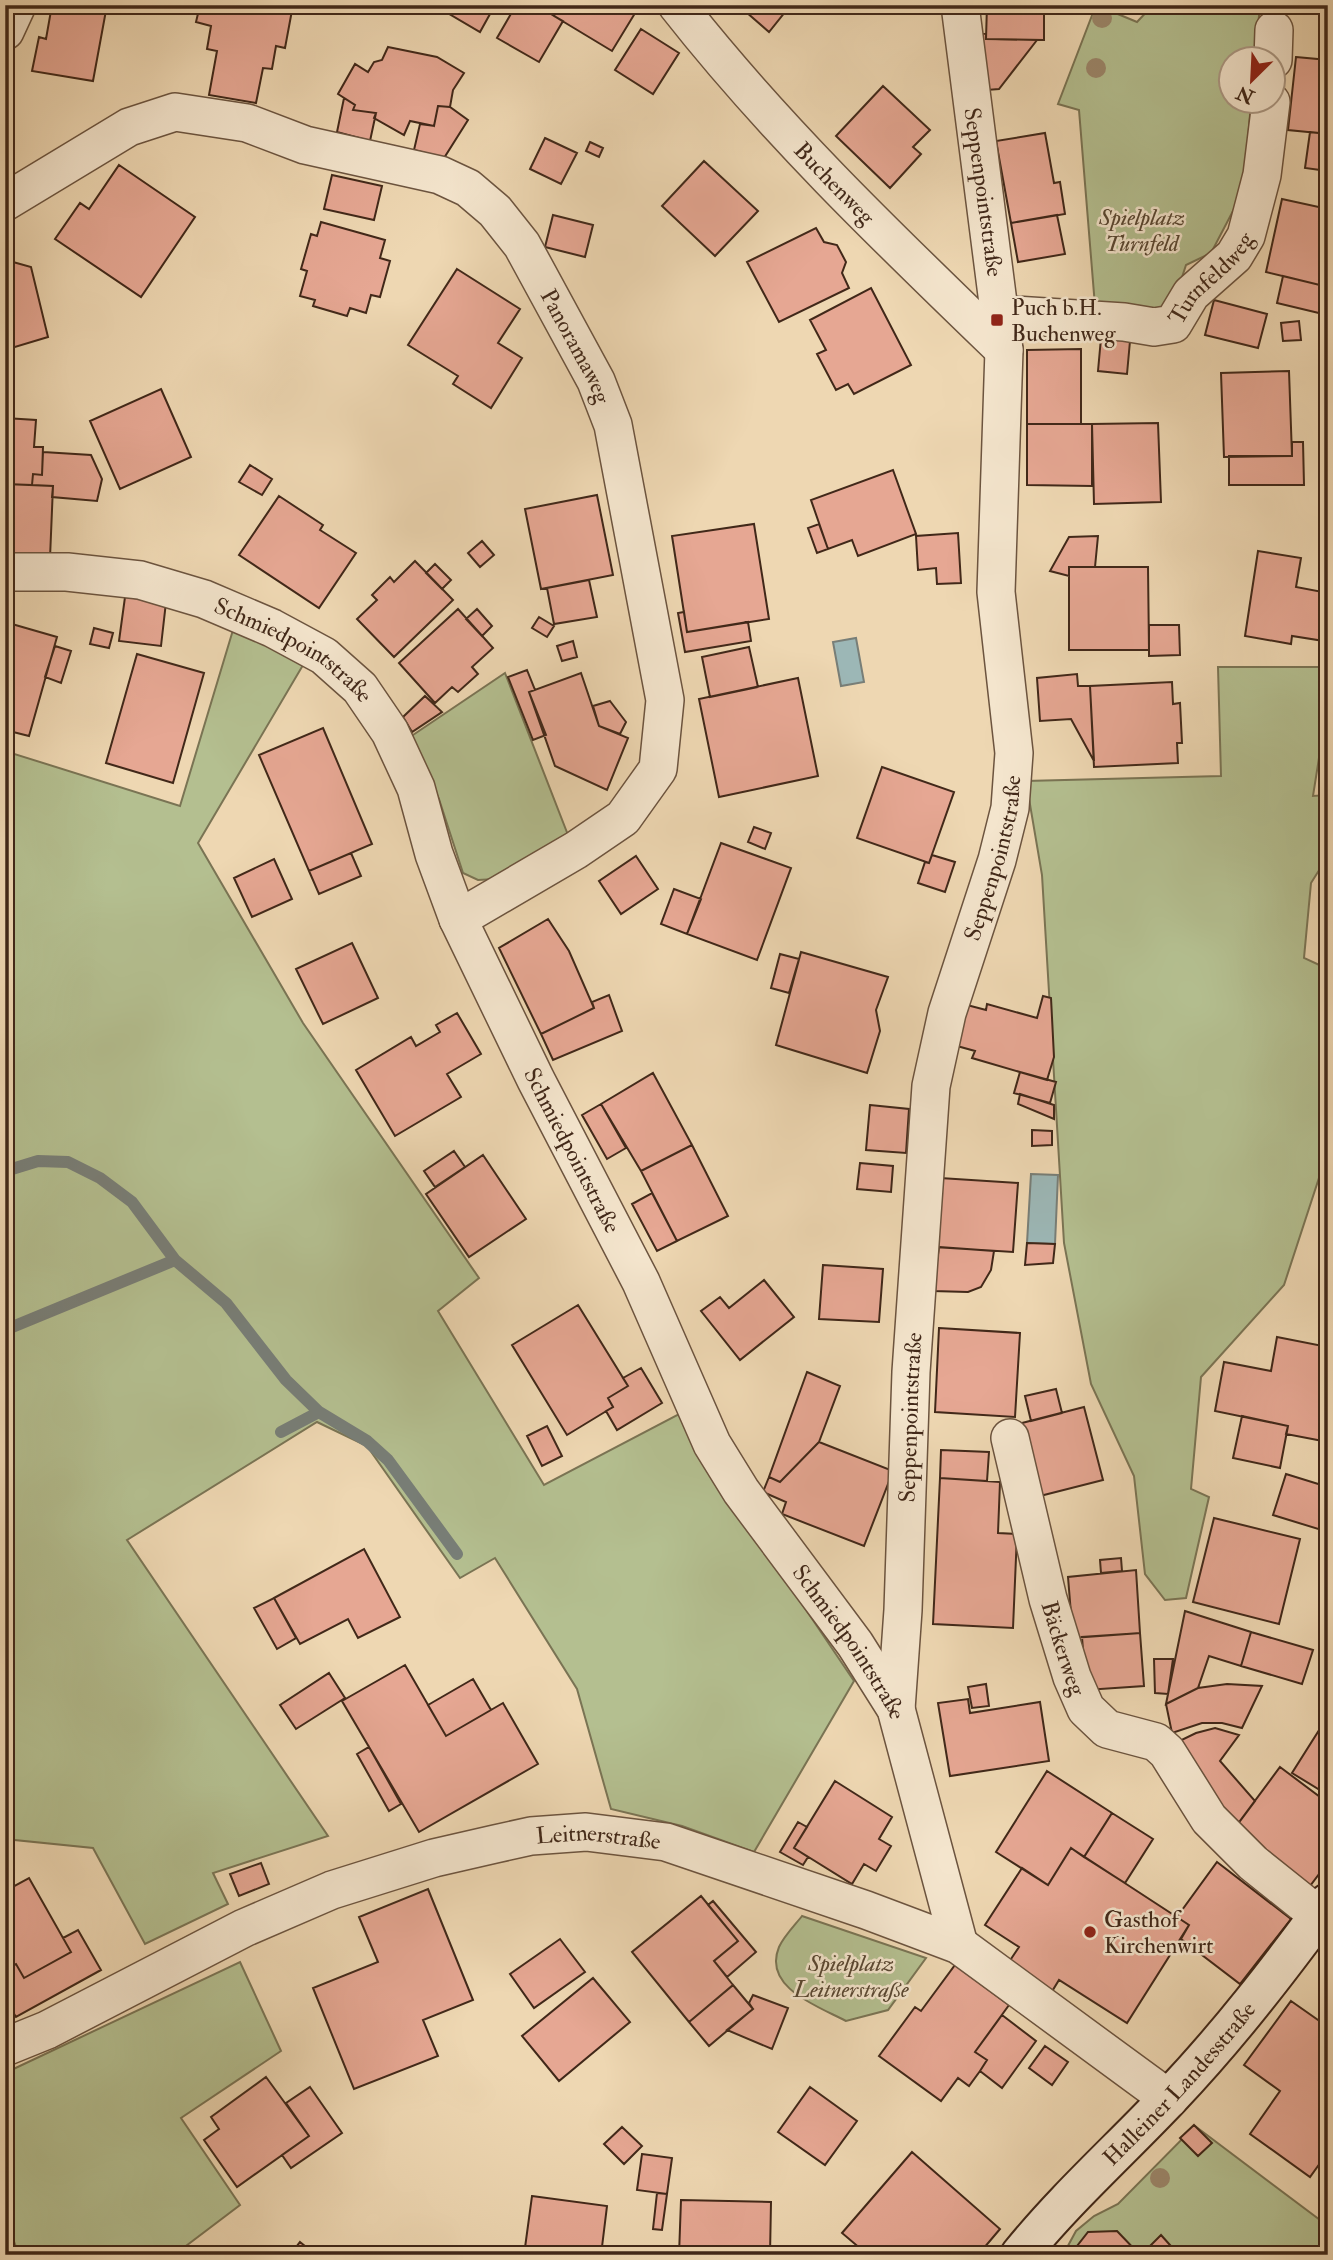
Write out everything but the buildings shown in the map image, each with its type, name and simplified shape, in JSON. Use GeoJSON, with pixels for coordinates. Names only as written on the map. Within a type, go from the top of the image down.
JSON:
{"type":"FeatureCollection","features":[{"type":"Feature","properties":{"kind":"main road","name":"Halleiner Landesstraße"},"geometry":{"type":"LineString","coordinates":[[1020,2255],[1048,2221],[1169,2099],[1247,2012],[1325,1914]]}},
{"type":"Feature","properties":{"kind":"street","name":"Buchenweg"},"geometry":{"type":"LineString","coordinates":[[677,5],[706,42],[846,197],[1004,350]]}},
{"type":"Feature","properties":{"kind":"street","name":"Seppenpointstraße"},"geometry":{"type":"LineString","coordinates":[[896,1709],[911,1373],[931,1086],[947,1013],[997,860],[1010,808],[1014,753],[996,592],[1004,350],[960,5]]}},
{"type":"Feature","properties":{"kind":"street","name":"Panoramaweg"},"geometry":{"type":"LineString","coordinates":[[5,202],[129,127],[175,112],[247,123],[305,145],[440,175],[468,188],[495,211],[522,246],[596,381],[613,425],[665,701],[660,756],[658,769],[623,818],[576,850],[458,919]]}},
{"type":"Feature","properties":{"kind":"street","name":"Turnfeldweg"},"geometry":{"type":"LineString","coordinates":[[1000,314],[1124,322],[1154,327],[1173,324],[1191,295],[1234,256],[1245,236],[1262,174],[1269,116]]}},
{"type":"Feature","properties":{"kind":"street","name":"Schmiedpointstraße"},"geometry":{"type":"LineString","coordinates":[[5,572],[67,572],[140,580],[204,599],[272,628],[324,656],[360,688],[390,732],[416,788],[434,854],[458,919],[536,1080],[641,1282],[712,1444],[741,1491],[855,1644],[896,1709],[959,1945]]}},
{"type":"Feature","properties":{"kind":"street","name":"Bäckerweg"},"geometry":{"type":"LineString","coordinates":[[1010,1438],[1048,1599],[1072,1677],[1086,1710],[1107,1729],[1156,1742],[1167,1752],[1209,1819],[1253,1863],[1325,1914]]}},
{"type":"Feature","properties":{"kind":"street","name":"Leitnerstraße"},"geometry":{"type":"LineString","coordinates":[[5,2047],[47,2030],[244,1928],[332,1890],[434,1858],[531,1836],[586,1832],[666,1842],[866,1910],[959,1945],[1169,2099]]}},
{"type":"Feature","properties":{"kind":"green space","name":"Spielplatz Turnfeld"},"geometry":{"type":"Polygon","coordinates":[[[1096,5],[1137,22],[1153,5],[1260,5],[1256,46],[1218,46],[1218,116],[1250,116],[1244,190],[1211,253],[1186,265],[1173,305],[1160,313],[1095,306],[1079,110],[1058,104],[1096,5]]]}},
{"type":"Feature","properties":{"kind":"green space"},"geometry":{"type":"Polygon","coordinates":[[[233,630],[306,660],[198,843],[303,1023],[479,1278],[438,1311],[544,1485],[681,1413],[761,1543],[854,1681],[754,1852],[682,1826],[611,1809],[577,1689],[495,1558],[460,1578],[367,1446],[317,1422],[127,1540],[328,1836],[213,1873],[228,1904],[145,1944],[93,1848],[5,1839],[5,751],[180,806],[233,630]]]}},
{"type":"Feature","properties":{"kind":"green space"},"geometry":{"type":"Polygon","coordinates":[[[1218,667],[1328,667],[1328,701],[1313,796],[1328,795],[1328,856],[1311,883],[1304,958],[1328,969],[1328,1180],[1319,1178],[1284,1285],[1201,1377],[1191,1489],[1209,1497],[1186,1598],[1165,1600],[1145,1574],[1134,1476],[1091,1384],[1064,1243],[1042,875],[1026,781],[1221,776],[1218,667]]]}},
{"type":"Feature","properties":{"kind":"green space"},"geometry":{"type":"Polygon","coordinates":[[[505,673],[568,835],[496,879],[478,880],[463,873],[439,799],[410,737],[505,673]]]}},
{"type":"Feature","properties":{"kind":"green space","name":"Spielplatz Leitnerstraße"},"geometry":{"type":"Polygon","coordinates":[[[802,1916],[926,1958],[888,2010],[846,2021],[796,1994],[779,1974],[776,1961],[779,1947],[802,1916]]]}},
{"type":"Feature","properties":{"kind":"green space"},"geometry":{"type":"Polygon","coordinates":[[[240,1962],[281,2051],[181,2118],[240,2205],[174,2255],[19,2255],[5,2217],[5,2073],[240,1962]]]}},
{"type":"Feature","properties":{"kind":"green space"},"geometry":{"type":"Polygon","coordinates":[[[1195,2126],[1328,2226],[1328,2255],[1063,2255],[1076,2231],[1094,2216],[1118,2204],[1195,2126]]]}},
{"type":"Feature","properties":{"kind":"water"},"geometry":{"type":"Polygon","coordinates":[[[856,638],[864,682],[841,686],[833,642],[856,638]]]}},
{"type":"Feature","properties":{"kind":"water"},"geometry":{"type":"Polygon","coordinates":[[[1031,1174],[1058,1175],[1055,1244],[1027,1243],[1031,1174]]]}},
{"type":"Feature","properties":{"kind":"waterway"},"geometry":{"type":"LineString","coordinates":[[5,1175],[12,1169],[38,1161],[68,1162],[100,1178],[132,1202],[175,1260],[226,1303],[286,1380],[319,1412],[367,1441],[388,1460],[457,1554]]}},
{"type":"Feature","properties":{"kind":"waterway"},"geometry":{"type":"LineString","coordinates":[[5,1330],[175,1260]]}},
{"type":"Feature","properties":{"kind":"waterway"},"geometry":{"type":"LineString","coordinates":[[281,1432],[319,1412]]}},
{"type":"Feature","properties":{"kind":"place","name":"Puch b.H. Buchenweg"},"geometry":{"type":"Point","coordinates":[997,320]}},
{"type":"Feature","properties":{"kind":"place","name":"Gasthof Kirchenwirt"},"geometry":{"type":"Point","coordinates":[1090,1932]}}]}
